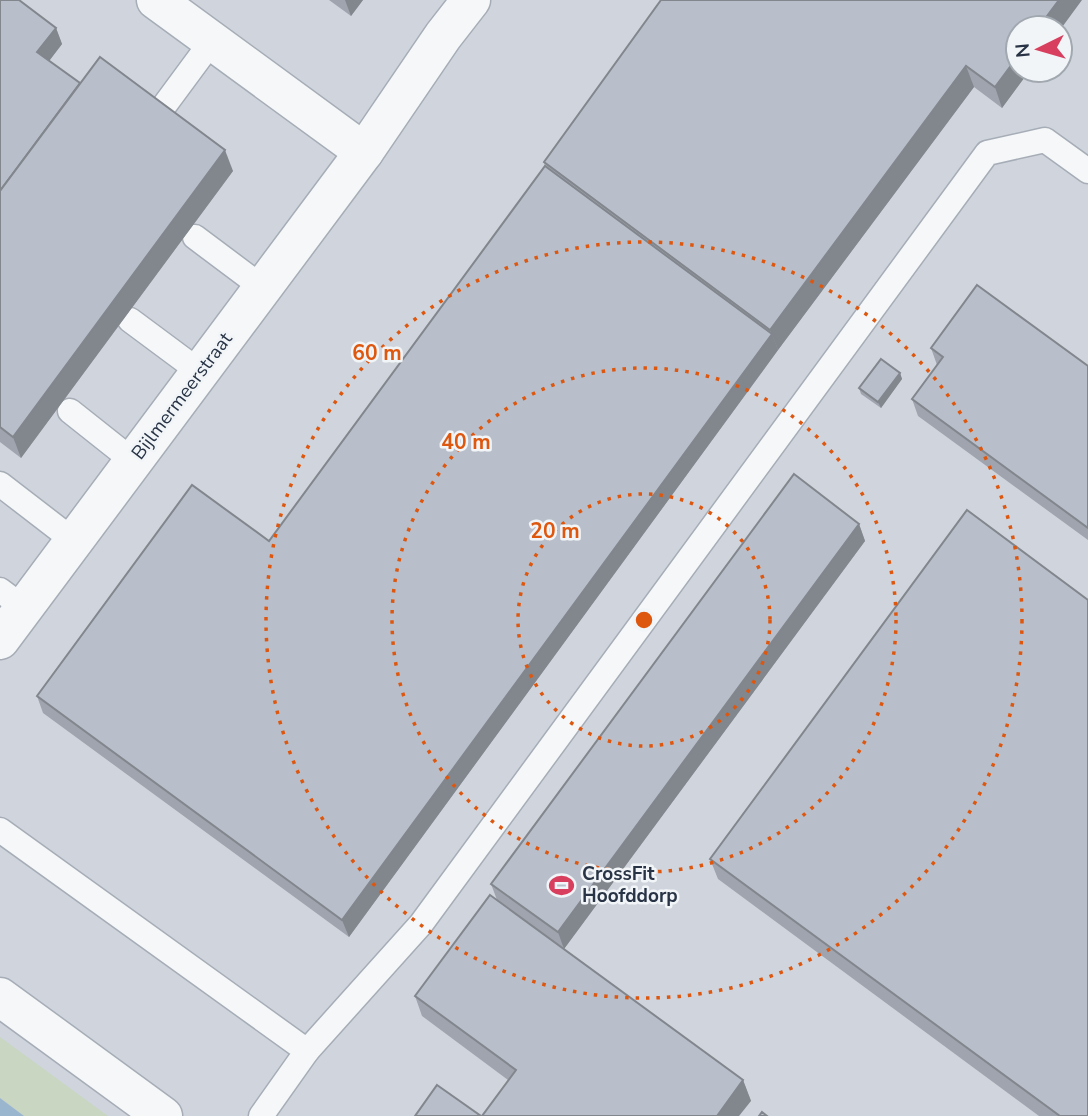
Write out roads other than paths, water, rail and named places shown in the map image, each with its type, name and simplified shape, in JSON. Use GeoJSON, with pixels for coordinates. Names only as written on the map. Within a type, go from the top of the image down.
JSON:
{"type":"FeatureCollection","features":[{"type":"Feature","properties":{"kind":"street"},"geometry":{"type":"LineString","coordinates":[[156,0],[363,152]]}},
{"type":"Feature","properties":{"kind":"street","name":"Bijlmermeerstraat"},"geometry":{"type":"LineString","coordinates":[[0,640],[12,599],[74,541],[363,152],[471,0]]}},
{"type":"Feature","properties":{"kind":"street"},"geometry":{"type":"LineString","coordinates":[[0,997],[163,1116]]}},
{"type":"Feature","properties":{"kind":"lane"},"geometry":{"type":"LineString","coordinates":[[162,110],[212,41]]}},
{"type":"Feature","properties":{"kind":"lane"},"geometry":{"type":"LineString","coordinates":[[261,1116],[307,1051],[421,924],[987,153],[1045,140],[1088,171]]}},
{"type":"Feature","properties":{"kind":"lane"},"geometry":{"type":"LineString","coordinates":[[195,237],[263,288]]}},
{"type":"Feature","properties":{"kind":"lane"},"geometry":{"type":"LineString","coordinates":[[130,320],[200,372]]}},
{"type":"Feature","properties":{"kind":"lane"},"geometry":{"type":"LineString","coordinates":[[70,411],[133,461]]}},
{"type":"Feature","properties":{"kind":"lane"},"geometry":{"type":"LineString","coordinates":[[0,484],[74,541]]}},
{"type":"Feature","properties":{"kind":"lane"},"geometry":{"type":"LineString","coordinates":[[0,830],[307,1051]]}},
{"type":"Feature","properties":{"kind":"water"},"geometry":{"type":"Polygon","coordinates":[[[0,1098],[24,1116],[0,1116],[0,1098]]]}},
{"type":"Feature","properties":{"kind":"place","name":"CrossFit Hoofddorp"},"geometry":{"type":"Point","coordinates":[562,885]}}]}
